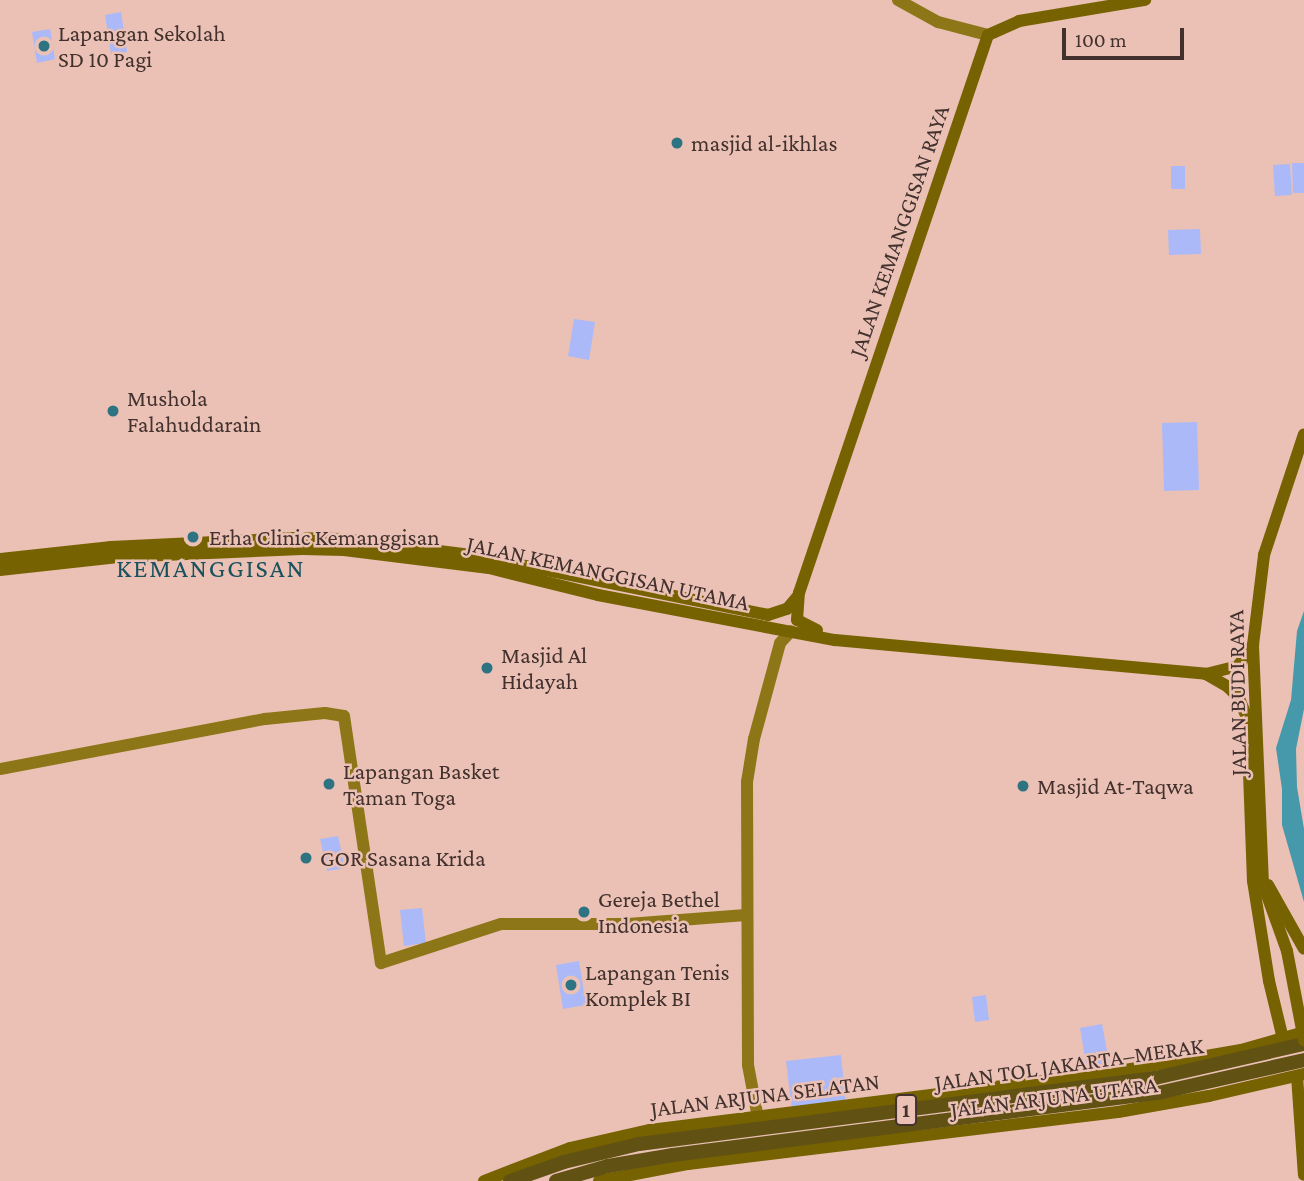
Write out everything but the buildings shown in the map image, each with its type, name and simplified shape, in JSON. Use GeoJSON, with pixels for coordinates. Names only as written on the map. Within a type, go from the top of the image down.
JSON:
{"type":"FeatureCollection","features":[{"type":"Feature","properties":{"kind":"highway","name":"JALAN TOL JAKARTA–MERAK"},"geometry":{"type":"LineString","coordinates":[[510,1181],[564,1162],[639,1144],[1107,1085],[1231,1062],[1304,1042]]}},
{"type":"Feature","properties":{"kind":"highway","name":"JALAN TOL JAKARTA–MERAK"},"geometry":{"type":"LineString","coordinates":[[556,1181],[608,1166],[673,1155],[1158,1093],[1304,1060]]}},
{"type":"Feature","properties":{"kind":"main road"},"geometry":{"type":"LineString","coordinates":[[988,35],[1019,21],[1145,0]]}},
{"type":"Feature","properties":{"kind":"main road","name":"JALAN KEMANGGISAN RAYA"},"geometry":{"type":"LineString","coordinates":[[799,593],[988,35]]}},
{"type":"Feature","properties":{"kind":"main road","name":"JALAN BUDI RAYA"},"geometry":{"type":"LineString","coordinates":[[1304,433],[1264,555],[1253,645],[1258,878],[1304,948]]}},
{"type":"Feature","properties":{"kind":"main road","name":"JALAN KEMANGGISAN UTAMA"},"geometry":{"type":"LineString","coordinates":[[0,559],[111,547],[294,538],[343,539],[483,557],[768,615],[787,609],[799,593]]}},
{"type":"Feature","properties":{"kind":"main road","name":"JALAN KEMANGGISAN UTAMA"},"geometry":{"type":"LineString","coordinates":[[0,570],[118,557],[302,549],[344,550],[489,568],[598,595],[835,640],[1206,674],[1238,666],[1253,645]]}},
{"type":"Feature","properties":{"kind":"main road"},"geometry":{"type":"LineString","coordinates":[[799,593],[797,620],[835,640]]}},
{"type":"Feature","properties":{"kind":"main road","name":"JALAN BUDI RAYA"},"geometry":{"type":"LineString","coordinates":[[1206,674],[1227,686],[1243,706],[1247,718],[1258,878],[1269,981],[1283,1039]]}},
{"type":"Feature","properties":{"kind":"main road"},"geometry":{"type":"LineString","coordinates":[[1258,878],[1286,947],[1304,1042]]}},
{"type":"Feature","properties":{"kind":"main road","name":"JALAN ARJUNA SELATAN"},"geometry":{"type":"LineString","coordinates":[[484,1181],[550,1155],[650,1130],[1102,1074],[1241,1050],[1304,1032]]}},
{"type":"Feature","properties":{"kind":"main road"},"geometry":{"type":"LineString","coordinates":[[1300,1075],[1304,1175]]}},
{"type":"Feature","properties":{"kind":"main road","name":"JALAN ARJUNA UTARA"},"geometry":{"type":"LineString","coordinates":[[599,1181],[688,1164],[1129,1110],[1209,1096],[1300,1075]]}},
{"type":"Feature","properties":{"kind":"street"},"geometry":{"type":"LineString","coordinates":[[898,0],[938,22],[988,35]]}},
{"type":"Feature","properties":{"kind":"street"},"geometry":{"type":"LineString","coordinates":[[758,1118],[747,1065],[748,767],[780,643],[777,629]]}},
{"type":"Feature","properties":{"kind":"street"},"geometry":{"type":"LineString","coordinates":[[780,643],[791,631]]}},
{"type":"Feature","properties":{"kind":"street"},"geometry":{"type":"LineString","coordinates":[[0,769],[265,719],[325,713],[344,716],[381,963],[501,924],[628,923],[746,915]]}},
{"type":"Feature","properties":{"kind":"shaded area"},"geometry":{"type":"Polygon","coordinates":[[[121,12],[127,52],[111,54],[105,15],[121,12]]]}},
{"type":"Feature","properties":{"kind":"shaded area","name":"Lapangan Sekolah SD 10 Pagi"},"geometry":{"type":"Polygon","coordinates":[[[50,29],[55,59],[37,63],[32,32],[50,29]]]}},
{"type":"Feature","properties":{"kind":"shaded area"},"geometry":{"type":"Polygon","coordinates":[[[1292,163],[1304,163],[1304,193],[1293,193],[1292,163]]]}},
{"type":"Feature","properties":{"kind":"shaded area"},"geometry":{"type":"Polygon","coordinates":[[[1290,164],[1292,195],[1275,196],[1273,165],[1290,164]]]}},
{"type":"Feature","properties":{"kind":"shaded area"},"geometry":{"type":"Polygon","coordinates":[[[1171,166],[1185,166],[1185,189],[1171,189],[1171,166]]]}},
{"type":"Feature","properties":{"kind":"shaded area"},"geometry":{"type":"Polygon","coordinates":[[[1200,229],[1201,254],[1169,255],[1168,230],[1200,229]]]}},
{"type":"Feature","properties":{"kind":"shaded area"},"geometry":{"type":"Polygon","coordinates":[[[574,319],[595,322],[589,360],[568,356],[574,319]]]}},
{"type":"Feature","properties":{"kind":"shaded area"},"geometry":{"type":"Polygon","coordinates":[[[1197,422],[1199,490],[1164,491],[1162,423],[1197,422]]]}},
{"type":"Feature","properties":{"kind":"shaded area"},"geometry":{"type":"Polygon","coordinates":[[[1304,611],[1304,709],[1296,749],[1297,787],[1304,829],[1304,902],[1282,825],[1282,789],[1276,748],[1291,700],[1297,631],[1304,611]]]}},
{"type":"Feature","properties":{"kind":"shaded area"},"geometry":{"type":"Polygon","coordinates":[[[338,836],[345,868],[327,871],[320,839],[338,836]]]}},
{"type":"Feature","properties":{"kind":"shaded area"},"geometry":{"type":"Polygon","coordinates":[[[422,908],[426,943],[404,946],[400,910],[422,908]]]}},
{"type":"Feature","properties":{"kind":"shaded area","name":"Lapangan Tenis Komplek BI"},"geometry":{"type":"Polygon","coordinates":[[[579,961],[586,1005],[563,1009],[556,965],[579,961]]]}},
{"type":"Feature","properties":{"kind":"shaded area"},"geometry":{"type":"Polygon","coordinates":[[[986,995],[989,1020],[975,1022],[972,997],[986,995]]]}},
{"type":"Feature","properties":{"kind":"shaded area"},"geometry":{"type":"Polygon","coordinates":[[[1102,1024],[1111,1072],[1088,1076],[1080,1028],[1102,1024]]]}},
{"type":"Feature","properties":{"kind":"shaded area"},"geometry":{"type":"Polygon","coordinates":[[[841,1055],[846,1105],[792,1111],[786,1061],[841,1055]]]}},
{"type":"Feature","properties":{"kind":"place","name":"Lapangan Sekolah SD 10 Pagi"},"geometry":{"type":"Point","coordinates":[44,46]}},
{"type":"Feature","properties":{"kind":"place","name":"masjid al-ikhlas"},"geometry":{"type":"Point","coordinates":[677,143]}},
{"type":"Feature","properties":{"kind":"place","name":"Mushola Falahuddarain"},"geometry":{"type":"Point","coordinates":[113,411]}},
{"type":"Feature","properties":{"kind":"place","name":"Erha Clinic Kemanggisan"},"geometry":{"type":"Point","coordinates":[193,537]}},
{"type":"Feature","properties":{"kind":"place","name":"Masjid Al Hidayah"},"geometry":{"type":"Point","coordinates":[487,668]}},
{"type":"Feature","properties":{"kind":"place","name":"Lapangan Basket Taman Toga"},"geometry":{"type":"Point","coordinates":[329,784]}},
{"type":"Feature","properties":{"kind":"place","name":"Masjid At-Taqwa"},"geometry":{"type":"Point","coordinates":[1023,786]}},
{"type":"Feature","properties":{"kind":"place","name":"GOR Sasana Krida"},"geometry":{"type":"Point","coordinates":[306,858]}},
{"type":"Feature","properties":{"kind":"place","name":"Gereja Bethel Indonesia"},"geometry":{"type":"Point","coordinates":[584,912]}},
{"type":"Feature","properties":{"kind":"place","name":"Lapangan Tenis Komplek BI"},"geometry":{"type":"Point","coordinates":[571,985]}},
{"type":"Feature","properties":{"kind":"district","name":"KEMANGGISAN"},"geometry":{"type":"Point","coordinates":[211,569]}}]}
